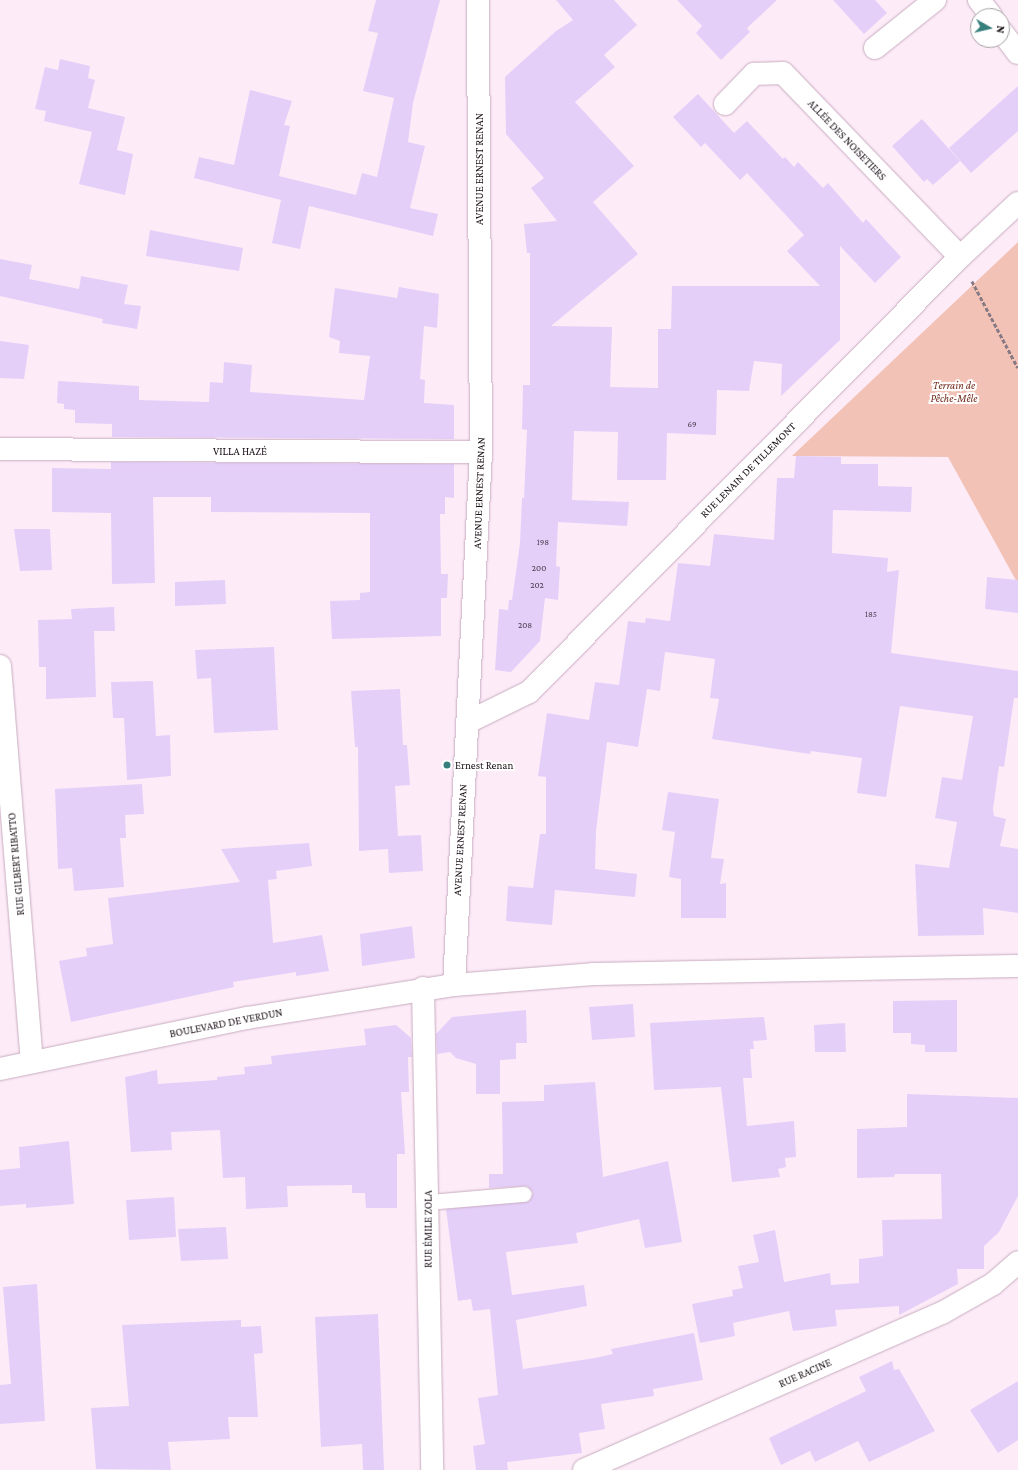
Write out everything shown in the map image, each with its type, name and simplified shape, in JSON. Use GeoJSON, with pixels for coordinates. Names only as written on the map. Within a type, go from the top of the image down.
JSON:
{"type":"FeatureCollection","features":[{"type":"Feature","properties":{"kind":"street","name":"AVENUE ERNEST RENAN"},"geometry":{"type":"LineString","coordinates":[[454,985],[462,793],[468,722],[481,452],[478,0]]}},
{"type":"Feature","properties":{"kind":"street"},"geometry":{"type":"LineString","coordinates":[[875,48],[936,0]]}},
{"type":"Feature","properties":{"kind":"street"},"geometry":{"type":"LineString","coordinates":[[1010,43],[1018,54]]}},
{"type":"Feature","properties":{"kind":"street","name":"ALLÉE DES NOISETIERS"},"geometry":{"type":"LineString","coordinates":[[725,104],[754,74],[784,73],[960,257]]}},
{"type":"Feature","properties":{"kind":"street","name":"RUE LENAIN DE TILLEMONT"},"geometry":{"type":"LineString","coordinates":[[468,722],[529,692],[960,257],[1018,202]]}},
{"type":"Feature","properties":{"kind":"street","name":"VILLA HAZÉ"},"geometry":{"type":"LineString","coordinates":[[0,450],[481,452]]}},
{"type":"Feature","properties":{"kind":"street","name":"RUE GILBERT RIBATTO"},"geometry":{"type":"LineString","coordinates":[[0,666],[32,1062]]}},
{"type":"Feature","properties":{"kind":"street","name":"BOULEVARD DE VERDUN"},"geometry":{"type":"LineString","coordinates":[[0,1069],[247,1018],[423,988],[593,974],[1018,966]]}},
{"type":"Feature","properties":{"kind":"street","name":"RUE ÉMILE ZOLA"},"geometry":{"type":"LineString","coordinates":[[423,988],[432,1470]]}},
{"type":"Feature","properties":{"kind":"street","name":"RUE RACINE"},"geometry":{"type":"LineString","coordinates":[[584,1470],[942,1313],[994,1284],[1018,1262]]}},
{"type":"Feature","properties":{"kind":"lane"},"geometry":{"type":"LineString","coordinates":[[428,1202],[524,1194]]}},
{"type":"Feature","properties":{"kind":"path"},"geometry":{"type":"LineString","coordinates":[[960,257],[1018,368]]}},
{"type":"Feature","properties":{"kind":"green space","name":"Terrain de Pêche-Mêle"},"geometry":{"type":"Polygon","coordinates":[[[1018,242],[1018,584],[948,457],[792,456],[1018,242]]]}},
{"type":"Feature","properties":{"kind":"building"},"geometry":{"type":"Polygon","coordinates":[[[376,0],[440,0],[413,103],[408,142],[425,146],[410,208],[438,214],[433,236],[309,206],[300,249],[272,243],[281,200],[194,178],[199,157],[234,165],[250,90],[292,101],[284,125],[290,126],[279,176],[356,195],[362,173],[377,177],[394,98],[363,91],[378,33],[368,31],[376,0]]]}},
{"type":"Feature","properties":{"kind":"building"},"geometry":{"type":"Polygon","coordinates":[[[556,0],[614,0],[637,25],[604,55],[615,67],[575,102],[634,166],[593,202],[638,254],[551,326],[612,327],[610,387],[658,388],[658,329],[671,329],[672,286],[820,286],[787,251],[804,235],[747,173],[740,180],[705,143],[701,147],[673,117],[698,94],[734,133],[747,121],[783,159],[785,157],[794,167],[798,162],[823,188],[828,183],[863,223],[866,219],[901,257],[875,283],[840,246],[840,340],[781,396],[782,364],[754,361],[749,391],[717,390],[716,435],[667,433],[666,480],[617,480],[618,432],[574,431],[572,500],[629,502],[627,526],[558,522],[556,566],[560,567],[558,600],[545,598],[540,641],[511,672],[495,670],[499,609],[508,610],[509,600],[512,600],[520,543],[522,498],[524,498],[527,430],[522,429],[523,385],[530,385],[530,253],[527,253],[524,224],[557,221],[531,188],[544,178],[506,134],[505,77],[556,31],[573,20],[556,0]]]}},
{"type":"Feature","properties":{"kind":"building"},"geometry":{"type":"Polygon","coordinates":[[[677,0],[777,0],[747,28],[750,32],[721,60],[696,33],[702,26],[677,0]]]}},
{"type":"Feature","properties":{"kind":"building"},"geometry":{"type":"Polygon","coordinates":[[[833,0],[875,0],[887,13],[864,34],[833,0]]]}},
{"type":"Feature","properties":{"kind":"building"},"geometry":{"type":"Polygon","coordinates":[[[60,59],[90,66],[88,78],[95,80],[88,108],[125,117],[117,150],[133,154],[125,195],[79,184],[92,132],[44,121],[46,111],[35,109],[45,67],[58,70],[60,59]]]}},
{"type":"Feature","properties":{"kind":"building"},"geometry":{"type":"Polygon","coordinates":[[[1018,86],[1018,131],[971,173],[949,148],[1018,86]]]}},
{"type":"Feature","properties":{"kind":"building"},"geometry":{"type":"Polygon","coordinates":[[[922,119],[960,161],[933,185],[927,179],[924,182],[892,146],[922,119]]]}},
{"type":"Feature","properties":{"kind":"building"},"geometry":{"type":"Polygon","coordinates":[[[150,230],[243,248],[239,271],[146,256],[150,230]]]}},
{"type":"Feature","properties":{"kind":"building"},"geometry":{"type":"Polygon","coordinates":[[[0,259],[32,265],[29,279],[79,289],[81,276],[128,285],[124,304],[141,306],[137,329],[102,323],[103,319],[0,296],[0,259]]]}},
{"type":"Feature","properties":{"kind":"building"},"geometry":{"type":"Polygon","coordinates":[[[399,287],[439,294],[437,328],[424,326],[420,379],[425,380],[424,403],[454,405],[454,439],[112,437],[112,424],[75,423],[75,410],[64,409],[64,404],[57,403],[58,381],[139,386],[139,400],[209,402],[210,382],[223,383],[224,362],[252,365],[250,392],[364,400],[370,356],[339,353],[340,341],[329,337],[335,288],[397,298],[399,287]]]}},
{"type":"Feature","properties":{"kind":"building"},"geometry":{"type":"Polygon","coordinates":[[[0,341],[29,345],[24,379],[0,378],[0,341]]]}},
{"type":"Feature","properties":{"kind":"building"},"geometry":{"type":"Polygon","coordinates":[[[796,456],[841,457],[841,464],[878,464],[878,486],[912,487],[911,512],[833,510],[832,553],[888,558],[887,572],[899,570],[891,653],[1018,671],[1018,698],[1014,698],[1004,767],[999,766],[993,809],[994,816],[1006,819],[1000,846],[1018,849],[1018,913],[983,908],[984,935],[918,936],[915,864],[949,868],[957,822],[935,818],[942,777],[962,780],[973,716],[900,706],[886,797],[857,793],[862,758],[811,751],[810,754],[712,739],[719,699],[710,698],[715,659],[665,652],[660,691],[647,689],[638,747],[607,742],[596,831],[595,869],[637,874],[635,897],[555,890],[552,925],[506,921],[508,886],[533,888],[540,834],[546,834],[546,777],[538,776],[547,713],[589,720],[595,682],[619,685],[628,621],[645,623],[646,618],[670,621],[678,563],[710,566],[714,534],[774,540],[777,478],[794,478],[796,456]]]}},
{"type":"Feature","properties":{"kind":"building"},"geometry":{"type":"Polygon","coordinates":[[[111,462],[454,464],[454,498],[445,497],[445,514],[440,514],[441,574],[448,574],[447,598],[441,598],[441,636],[332,639],[330,601],[360,600],[360,593],[370,592],[370,513],[211,512],[211,497],[153,497],[155,583],[112,584],[111,513],[52,512],[52,468],[111,469],[111,462]]]}},
{"type":"Feature","properties":{"kind":"building"},"geometry":{"type":"Polygon","coordinates":[[[14,529],[50,529],[52,570],[20,571],[14,529]]]}},
{"type":"Feature","properties":{"kind":"building"},"geometry":{"type":"Polygon","coordinates":[[[987,577],[1018,580],[1018,613],[985,609],[987,577]]]}},
{"type":"Feature","properties":{"kind":"building"},"geometry":{"type":"Polygon","coordinates":[[[225,580],[226,604],[175,606],[175,582],[225,580]]]}},
{"type":"Feature","properties":{"kind":"building"},"geometry":{"type":"Polygon","coordinates":[[[114,607],[115,631],[94,631],[96,697],[46,699],[46,667],[39,667],[38,620],[72,619],[71,609],[114,607]]]}},
{"type":"Feature","properties":{"kind":"building"},"geometry":{"type":"Polygon","coordinates":[[[274,647],[278,730],[214,733],[211,678],[197,679],[195,650],[274,647]]]}},
{"type":"Feature","properties":{"kind":"building"},"geometry":{"type":"Polygon","coordinates":[[[153,681],[156,736],[170,735],[171,776],[127,780],[124,718],[113,718],[111,682],[153,681]]]}},
{"type":"Feature","properties":{"kind":"building"},"geometry":{"type":"Polygon","coordinates":[[[400,689],[403,745],[407,745],[410,785],[395,786],[398,836],[421,835],[423,871],[389,873],[388,849],[359,851],[358,747],[355,747],[351,691],[400,689]]]}},
{"type":"Feature","properties":{"kind":"building"},"geometry":{"type":"Polygon","coordinates":[[[142,784],[144,814],[125,815],[126,838],[120,838],[124,887],[74,891],[72,868],[58,869],[55,789],[142,784]]]}},
{"type":"Feature","properties":{"kind":"building"},"geometry":{"type":"Polygon","coordinates":[[[668,792],[719,799],[711,858],[724,859],[720,884],[726,883],[726,918],[681,918],[681,879],[669,877],[675,832],[662,830],[668,792]]]}},
{"type":"Feature","properties":{"kind":"building"},"geometry":{"type":"Polygon","coordinates":[[[309,843],[312,866],[276,871],[277,879],[268,880],[273,943],[322,935],[329,971],[296,976],[296,972],[233,982],[234,987],[71,1022],[59,961],[87,956],[86,948],[113,944],[108,898],[240,882],[221,849],[309,843]]]}},
{"type":"Feature","properties":{"kind":"building"},"geometry":{"type":"Polygon","coordinates":[[[412,926],[415,958],[362,966],[360,934],[412,926]]]}},
{"type":"Feature","properties":{"kind":"building"},"geometry":{"type":"Polygon","coordinates":[[[957,1000],[957,1052],[925,1052],[925,1045],[911,1044],[911,1033],[893,1033],[893,1001],[957,1000]]]}},
{"type":"Feature","properties":{"kind":"building"},"geometry":{"type":"Polygon","coordinates":[[[633,1004],[635,1037],[592,1040],[589,1007],[633,1004]]]}},
{"type":"Feature","properties":{"kind":"building"},"geometry":{"type":"Polygon","coordinates":[[[526,1010],[527,1043],[516,1043],[516,1059],[500,1060],[500,1094],[476,1094],[476,1064],[456,1058],[450,1052],[437,1054],[436,1034],[452,1017],[526,1010]]]}},
{"type":"Feature","properties":{"kind":"building"},"geometry":{"type":"Polygon","coordinates":[[[764,1017],[767,1040],[753,1041],[754,1049],[750,1049],[752,1078],[743,1078],[747,1126],[794,1121],[796,1157],[785,1158],[786,1167],[778,1169],[780,1177],[732,1182],[721,1087],[654,1090],[650,1023],[764,1017]]]}},
{"type":"Feature","properties":{"kind":"building"},"geometry":{"type":"Polygon","coordinates":[[[845,1023],[846,1052],[815,1052],[814,1025],[845,1023]]]}},
{"type":"Feature","properties":{"kind":"building"},"geometry":{"type":"Polygon","coordinates":[[[396,1025],[411,1038],[412,1057],[408,1057],[409,1092],[401,1092],[405,1154],[397,1154],[397,1208],[366,1208],[365,1193],[352,1193],[352,1185],[287,1186],[288,1207],[246,1209],[245,1177],[223,1178],[220,1130],[171,1132],[172,1150],[131,1152],[125,1077],[157,1070],[158,1084],[217,1080],[217,1077],[245,1074],[244,1067],[272,1064],[271,1056],[366,1045],[364,1029],[396,1025]]]}},
{"type":"Feature","properties":{"kind":"building"},"geometry":{"type":"Polygon","coordinates":[[[595,1082],[603,1177],[668,1161],[682,1242],[645,1248],[639,1219],[576,1233],[578,1243],[506,1252],[512,1295],[584,1285],[587,1306],[516,1320],[523,1369],[595,1358],[613,1354],[611,1349],[694,1333],[703,1380],[653,1389],[654,1396],[601,1404],[605,1429],[579,1433],[582,1453],[507,1462],[508,1470],[476,1470],[473,1446],[485,1444],[478,1398],[498,1395],[490,1309],[473,1311],[471,1299],[458,1301],[446,1209],[529,1201],[533,1193],[527,1186],[489,1188],[489,1174],[503,1174],[502,1102],[544,1101],[544,1085],[595,1082]]]}},
{"type":"Feature","properties":{"kind":"building"},"geometry":{"type":"Polygon","coordinates":[[[907,1094],[1018,1098],[1018,1196],[999,1232],[984,1246],[984,1269],[957,1269],[958,1284],[899,1315],[899,1306],[835,1310],[837,1326],[793,1331],[789,1311],[733,1323],[735,1336],[700,1343],[692,1304],[733,1296],[732,1290],[743,1288],[738,1266],[759,1262],[753,1235],[775,1230],[784,1282],[830,1273],[831,1285],[859,1283],[859,1259],[883,1256],[882,1220],[942,1219],[941,1174],[895,1174],[894,1177],[857,1178],[857,1129],[907,1127],[907,1094]]]}},
{"type":"Feature","properties":{"kind":"building"},"geometry":{"type":"Polygon","coordinates":[[[69,1141],[74,1204],[26,1208],[26,1204],[0,1206],[0,1170],[20,1168],[19,1147],[69,1141]]]}},
{"type":"Feature","properties":{"kind":"building"},"geometry":{"type":"Polygon","coordinates":[[[174,1197],[176,1237],[129,1240],[126,1200],[174,1197]]]}},
{"type":"Feature","properties":{"kind":"building"},"geometry":{"type":"Polygon","coordinates":[[[226,1227],[228,1259],[181,1261],[178,1229],[226,1227]]]}},
{"type":"Feature","properties":{"kind":"building"},"geometry":{"type":"Polygon","coordinates":[[[37,1284],[45,1421],[0,1424],[0,1385],[11,1384],[3,1287],[37,1284]]]}},
{"type":"Feature","properties":{"kind":"building"},"geometry":{"type":"Polygon","coordinates":[[[378,1314],[384,1470],[363,1470],[362,1444],[321,1447],[315,1317],[378,1314]]]}},
{"type":"Feature","properties":{"kind":"building"},"geometry":{"type":"Polygon","coordinates":[[[241,1320],[241,1327],[261,1326],[263,1353],[254,1354],[258,1417],[228,1417],[230,1439],[168,1442],[171,1470],[96,1469],[91,1408],[129,1406],[122,1325],[241,1320]]]}},
{"type":"Feature","properties":{"kind":"building"},"geometry":{"type":"Polygon","coordinates":[[[892,1361],[894,1370],[899,1369],[935,1431],[869,1462],[858,1441],[815,1462],[810,1451],[781,1465],[769,1438],[866,1391],[859,1377],[892,1361]]]}},
{"type":"Feature","properties":{"kind":"building"},"geometry":{"type":"Polygon","coordinates":[[[1018,1381],[1018,1440],[998,1453],[970,1410],[1018,1381]]]}},
{"type":"Feature","properties":{"kind":"place","name":"Ernest Renan"},"geometry":{"type":"Point","coordinates":[447,765]}}]}
